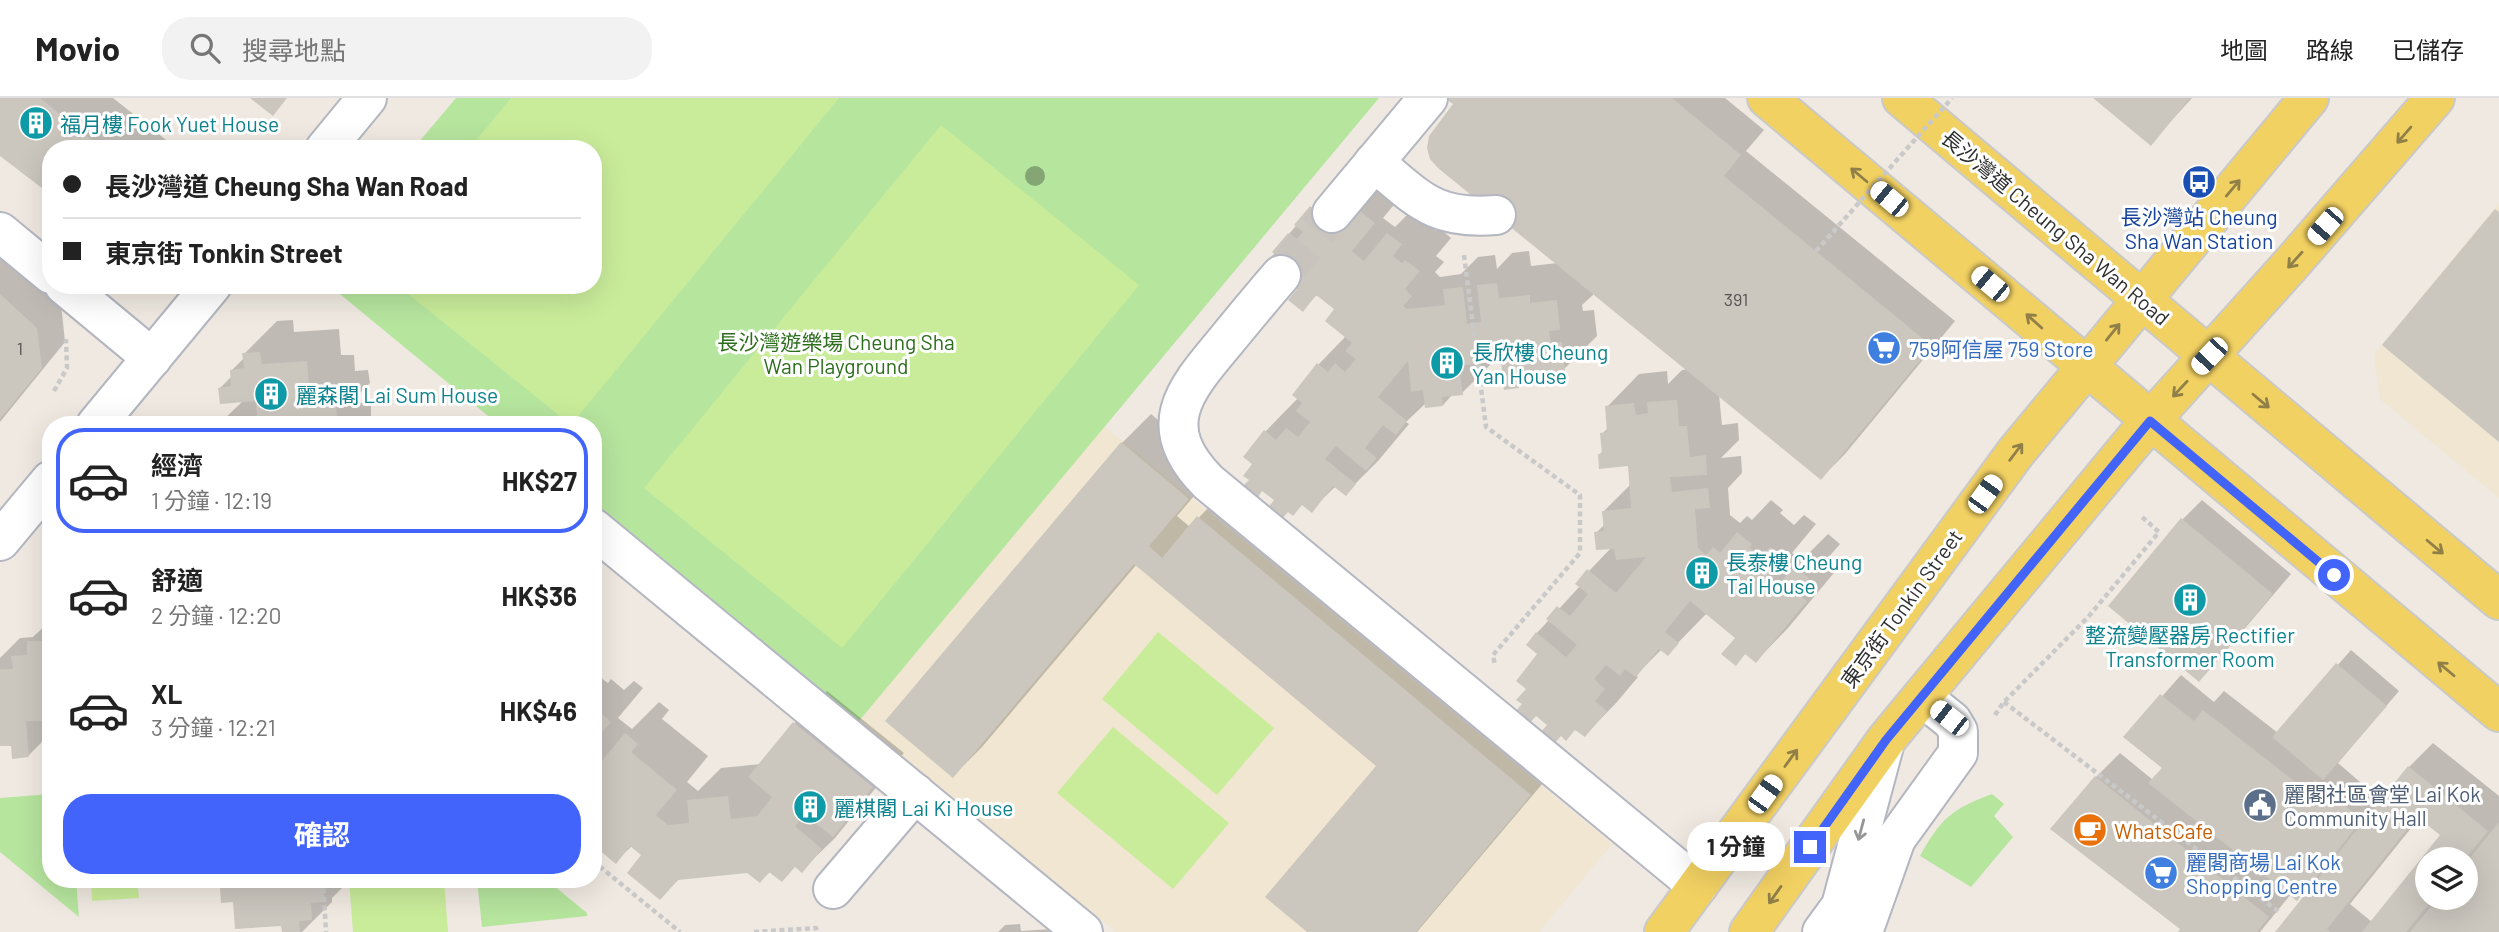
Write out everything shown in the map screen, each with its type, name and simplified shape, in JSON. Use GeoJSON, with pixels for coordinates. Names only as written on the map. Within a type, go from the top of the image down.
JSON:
{"type":"FeatureCollection","features":[{"type":"Feature","properties":{"kind":"main road"},"geometry":{"type":"LineString","coordinates":[[1767,98],[2010,300],[2084,367],[2499,712]]}},
{"type":"Feature","properties":{"kind":"main road","name":"長沙灣道 Cheung Sha Wan Road"},"geometry":{"type":"LineString","coordinates":[[1902,98],[2142,297],[2499,600]]}},
{"type":"Feature","properties":{"kind":"main road","name":"東京街 Tonkin Street"},"geometry":{"type":"LineString","coordinates":[[1664,932],[2007,463],[2309,98]]}},
{"type":"Feature","properties":{"kind":"main road"},"geometry":{"type":"LineString","coordinates":[[1749,932],[1886,740],[1922,696],[2150,421],[2435,98]]}},
{"type":"Feature","properties":{"kind":"street"},"geometry":{"type":"LineString","coordinates":[[333,140],[368,98]]}},
{"type":"Feature","properties":{"kind":"street"},"geometry":{"type":"LineString","coordinates":[[1332,213],[1428,98]]}},
{"type":"Feature","properties":{"kind":"street"},"geometry":{"type":"LineString","coordinates":[[1374,162],[1425,204],[1478,215]]}},
{"type":"Feature","properties":{"kind":"street"},"geometry":{"type":"LineString","coordinates":[[0,232],[42,267]]}},
{"type":"Feature","properties":{"kind":"street"},"geometry":{"type":"LineString","coordinates":[[1281,275],[1188,387],[1178,419],[1185,454],[1195,469],[1698,886]]}},
{"type":"Feature","properties":{"kind":"street"},"geometry":{"type":"LineString","coordinates":[[75,294],[152,358]]}},
{"type":"Feature","properties":{"kind":"street"},"geometry":{"type":"LineString","coordinates":[[110,416],[152,358],[205,294]]}},
{"type":"Feature","properties":{"kind":"street"},"geometry":{"type":"LineString","coordinates":[[0,541],[42,491]]}},
{"type":"Feature","properties":{"kind":"street"},"geometry":{"type":"LineString","coordinates":[[602,535],[1083,932]]}},
{"type":"Feature","properties":{"kind":"street"},"geometry":{"type":"LineString","coordinates":[[1863,932],[1896,839],[1958,753],[1958,731],[1952,721],[1922,696]]}},
{"type":"Feature","properties":{"kind":"street"},"geometry":{"type":"LineString","coordinates":[[1822,932],[1841,906],[1886,740]]}},
{"type":"Feature","properties":{"kind":"street"},"geometry":{"type":"LineString","coordinates":[[833,889],[915,793]]}},
{"type":"Feature","properties":{"kind":"path"},"geometry":{"type":"LineString","coordinates":[[1816,251],[1952,98]]}},
{"type":"Feature","properties":{"kind":"path"},"geometry":{"type":"LineString","coordinates":[[1478,215],[1486,427],[1580,495],[1580,553],[1493,655],[1495,668]]}},
{"type":"Feature","properties":{"kind":"path"},"geometry":{"type":"LineString","coordinates":[[2089,616],[2159,532],[2142,517]]}},
{"type":"Feature","properties":{"kind":"path"},"geometry":{"type":"LineString","coordinates":[[2004,702],[2279,912]]}},
{"type":"Feature","properties":{"kind":"path"},"geometry":{"type":"LineString","coordinates":[[602,868],[680,932]]}},
{"type":"Feature","properties":{"kind":"path"},"geometry":{"type":"LineString","coordinates":[[323,888],[326,932]]}},
{"type":"Feature","properties":{"kind":"path"},"geometry":{"type":"LineString","coordinates":[[754,932],[816,928],[817,932]]}},
{"type":"Feature","properties":{"kind":"shaded area"},"geometry":{"type":"Polygon","coordinates":[[[2499,203],[2499,498],[2380,399],[2374,354],[2499,203]]]}},
{"type":"Feature","properties":{"kind":"shaded area"},"geometry":{"type":"Polygon","coordinates":[[[1104,426],[1612,844],[1539,932],[1116,932],[859,721],[1104,426]]]}},
{"type":"Feature","properties":{"kind":"green space","name":"長沙灣遊樂場 Cheung Sha Wan Playground"},"geometry":{"type":"Polygon","coordinates":[[[456,98],[1379,98],[859,721],[602,509],[602,416],[488,416],[340,294],[602,294],[602,140],[421,140],[456,98]]]}},
{"type":"Feature","properties":{"kind":"green space"},"geometry":{"type":"Polygon","coordinates":[[[511,98],[839,98],[578,416],[560,416],[408,294],[602,294],[602,140],[476,140],[511,98]]]}},
{"type":"Feature","properties":{"kind":"green space"},"geometry":{"type":"Polygon","coordinates":[[[941,125],[1139,285],[842,648],[644,488],[941,125]]]}},
{"type":"Feature","properties":{"kind":"green space"},"geometry":{"type":"Polygon","coordinates":[[[1158,632],[1274,728],[1217,795],[1102,699],[1158,632]]]}},
{"type":"Feature","properties":{"kind":"green space"},"geometry":{"type":"Polygon","coordinates":[[[1113,727],[1229,823],[1173,889],[1057,793],[1113,727]]]}},
{"type":"Feature","properties":{"kind":"green space"},"geometry":{"type":"Polygon","coordinates":[[[1992,794],[2004,804],[1994,816],[2013,837],[1971,887],[1920,856],[1934,832],[1949,816],[1992,794]]]}},
{"type":"Feature","properties":{"kind":"green space"},"geometry":{"type":"Polygon","coordinates":[[[42,795],[42,887],[0,852],[0,798],[42,795]]]}},
{"type":"Feature","properties":{"kind":"green space"},"geometry":{"type":"Polygon","coordinates":[[[44,888],[77,888],[79,917],[44,888]]]}},
{"type":"Feature","properties":{"kind":"green space"},"geometry":{"type":"Polygon","coordinates":[[[91,888],[138,888],[139,898],[92,901],[91,888]]]}},
{"type":"Feature","properties":{"kind":"green space"},"geometry":{"type":"Polygon","coordinates":[[[350,888],[445,888],[448,932],[353,932],[350,888]]]}},
{"type":"Feature","properties":{"kind":"green space"},"geometry":{"type":"Polygon","coordinates":[[[478,888],[557,888],[587,913],[587,916],[482,927],[478,888]]]}},
{"type":"Feature","properties":{"kind":"building","name":"福月樓 Fook Yuet House"},"geometry":{"type":"Polygon","coordinates":[[[0,98],[40,98],[92,140],[42,140],[42,188],[0,156],[0,98]]]}},
{"type":"Feature","properties":{"kind":"building"},"geometry":{"type":"Polygon","coordinates":[[[250,98],[287,98],[273,116],[250,98]]]}},
{"type":"Feature","properties":{"kind":"building"},"geometry":{"type":"Polygon","coordinates":[[[1445,98],[1672,98],[1741,155],[1724,176],[1932,346],[1821,480],[1438,168],[1430,159],[1427,148],[1429,136],[1453,104],[1445,98]]]}},
{"type":"Feature","properties":{"kind":"building"},"geometry":{"type":"Polygon","coordinates":[[[2093,98],[2190,98],[2151,146],[2093,98]]]}},
{"type":"Feature","properties":{"kind":"building","name":"長欣樓 Cheung Yan House"},"geometry":{"type":"Polygon","coordinates":[[[1310,206],[1318,213],[1355,207],[1375,223],[1352,251],[1364,261],[1387,233],[1402,244],[1393,256],[1402,263],[1405,260],[1420,271],[1405,289],[1412,296],[1403,306],[1407,309],[1445,305],[1443,289],[1463,287],[1467,324],[1481,322],[1477,285],[1497,283],[1499,298],[1530,295],[1530,303],[1557,300],[1560,330],[1549,331],[1551,343],[1562,342],[1565,371],[1539,374],[1539,381],[1519,383],[1519,388],[1504,390],[1501,361],[1459,366],[1463,395],[1442,397],[1443,406],[1425,408],[1423,390],[1411,392],[1408,361],[1378,397],[1407,421],[1396,435],[1383,425],[1365,448],[1377,458],[1366,471],[1336,446],[1325,459],[1356,484],[1346,496],[1333,486],[1312,513],[1302,505],[1293,516],[1288,512],[1281,520],[1267,509],[1274,500],[1262,491],[1256,500],[1241,488],[1249,480],[1243,476],[1252,464],[1243,457],[1264,430],[1276,440],[1286,428],[1298,437],[1310,422],[1296,411],[1302,403],[1292,395],[1317,363],[1328,372],[1335,363],[1345,372],[1356,359],[1345,351],[1352,343],[1325,321],[1334,309],[1316,295],[1303,312],[1288,300],[1297,289],[1273,269],[1281,259],[1272,252],[1288,233],[1296,240],[1303,232],[1294,225],[1310,206]]]}},
{"type":"Feature","properties":{"kind":"building"},"geometry":{"type":"Polygon","coordinates":[[[2495,209],[2499,212],[2499,442],[2382,345],[2495,209]]]}},
{"type":"Feature","properties":{"kind":"building"},"geometry":{"type":"Polygon","coordinates":[[[0,294],[37,328],[42,368],[0,419],[0,294]]]}},
{"type":"Feature","properties":{"kind":"building","name":"麗森閣 Lai Sum House"},"geometry":{"type":"Polygon","coordinates":[[[260,352],[262,364],[307,361],[309,388],[322,387],[323,403],[336,402],[337,416],[257,416],[256,401],[220,404],[218,388],[231,386],[230,370],[244,368],[242,353],[260,352]]]}},
{"type":"Feature","properties":{"kind":"building","name":"長泰樓 Cheung Tai House"},"geometry":{"type":"Polygon","coordinates":[[[1677,400],[1679,426],[1687,426],[1690,457],[1706,455],[1707,475],[1670,477],[1672,492],[1708,488],[1710,508],[1695,509],[1698,548],[1706,555],[1713,547],[1720,553],[1737,532],[1752,544],[1749,547],[1761,557],[1770,547],[1784,558],[1761,587],[1771,594],[1794,566],[1809,578],[1796,593],[1807,601],[1756,663],[1745,654],[1736,666],[1721,654],[1735,638],[1690,601],[1665,632],[1679,643],[1668,656],[1659,649],[1636,677],[1625,669],[1620,676],[1606,665],[1594,679],[1605,689],[1595,701],[1607,711],[1585,737],[1575,730],[1566,741],[1561,736],[1554,744],[1540,733],[1547,725],[1536,716],[1529,724],[1515,712],[1522,704],[1516,700],[1526,689],[1516,681],[1537,654],[1526,645],[1536,632],[1566,657],[1577,645],[1546,619],[1557,606],[1570,616],[1588,594],[1575,584],[1587,569],[1616,593],[1646,557],[1616,560],[1614,549],[1596,550],[1594,532],[1604,531],[1602,511],[1631,508],[1628,466],[1599,469],[1598,454],[1602,454],[1600,433],[1607,432],[1605,406],[1634,403],[1636,415],[1648,413],[1647,402],[1677,400]]]}},
{"type":"Feature","properties":{"kind":"building"},"geometry":{"type":"Polygon","coordinates":[[[1121,442],[1189,499],[1149,546],[1162,558],[1197,516],[1531,795],[1416,932],[1307,932],[1265,897],[1376,766],[1134,564],[953,778],[885,721],[1121,442]]]}},
{"type":"Feature","properties":{"kind":"building","name":"整流變壓器房 Rectifier Transformer Room"},"geometry":{"type":"Polygon","coordinates":[[[2181,518],[2273,594],[2199,682],[2108,606],[2181,518]]]}},
{"type":"Feature","properties":{"kind":"building"},"geometry":{"type":"Polygon","coordinates":[[[27,641],[42,641],[42,721],[26,721],[29,757],[12,759],[11,746],[0,746],[0,669],[13,669],[11,656],[27,655],[27,641]]]}},
{"type":"Feature","properties":{"kind":"building"},"geometry":{"type":"Polygon","coordinates":[[[2336,663],[2387,706],[2323,780],[2272,737],[2336,663]]]}},
{"type":"Feature","properties":{"kind":"building","name":"麗閣社區會堂 Lai Kok Community Hall"},"geometry":{"type":"Polygon","coordinates":[[[2160,694],[2194,721],[2203,710],[2307,791],[2315,780],[2362,820],[2297,901],[2148,783],[2162,768],[2123,737],[2160,694]]]}},
{"type":"Feature","properties":{"kind":"building"},"geometry":{"type":"Polygon","coordinates":[[[602,714],[611,722],[602,732],[602,714]]]}},
{"type":"Feature","properties":{"kind":"building","name":"麗棋閣 Lai Ki House"},"geometry":{"type":"Polygon","coordinates":[[[793,722],[873,787],[833,837],[805,815],[795,826],[822,849],[802,873],[795,867],[782,882],[769,872],[760,883],[747,873],[678,880],[660,900],[627,873],[641,855],[630,846],[616,864],[602,852],[602,761],[625,733],[638,744],[631,752],[677,790],[656,815],[668,825],[689,823],[687,800],[728,796],[731,819],[757,816],[772,797],[748,777],[793,722]]]}},
{"type":"Feature","properties":{"kind":"building"},"geometry":{"type":"Polygon","coordinates":[[[2408,766],[2488,831],[2475,847],[2430,847],[2440,835],[2417,817],[2327,929],[2330,932],[2275,932],[2408,766]]]}},
{"type":"Feature","properties":{"kind":"building","name":"麗閣商場 Lai Kok Shopping Centre"},"geometry":{"type":"Polygon","coordinates":[[[2095,776],[2269,917],[2257,932],[2178,932],[2180,929],[2050,829],[2095,776]]]}},
{"type":"Feature","properties":{"kind":"building"},"geometry":{"type":"Polygon","coordinates":[[[2499,822],[2499,932],[2410,932],[2428,910],[2478,910],[2478,848],[2499,822]]]}},
{"type":"Feature","properties":{"kind":"building"},"geometry":{"type":"Polygon","coordinates":[[[2415,866],[2415,910],[2424,910],[2406,932],[2362,932],[2415,866]]]}},
{"type":"Feature","properties":{"kind":"building"},"geometry":{"type":"Polygon","coordinates":[[[220,888],[323,888],[324,902],[311,903],[312,920],[299,921],[300,932],[282,932],[281,926],[235,929],[233,902],[221,903],[220,888]]]}},
{"type":"Feature","properties":{"kind":"tunnel"},"geometry":{"type":"LineString","coordinates":[[1281,275],[1332,213]]}},
{"type":"Feature","properties":{"kind":"place","name":"福月樓 Fook Yuet House"},"geometry":{"type":"Point","coordinates":[36,123]}},
{"type":"Feature","properties":{"kind":"place","name":"長沙灣站 Cheung Sha Wan Station"},"geometry":{"type":"Point","coordinates":[2199,182]}},
{"type":"Feature","properties":{"kind":"place","name":"759阿信屋 759 Store"},"geometry":{"type":"Point","coordinates":[1884,348]}},
{"type":"Feature","properties":{"kind":"place","name":"長欣樓 Cheung Yan House"},"geometry":{"type":"Point","coordinates":[1447,363]}},
{"type":"Feature","properties":{"kind":"place","name":"麗森閣 Lai Sum House"},"geometry":{"type":"Point","coordinates":[271,394]}},
{"type":"Feature","properties":{"kind":"place","name":"長泰樓 Cheung Tai House"},"geometry":{"type":"Point","coordinates":[1702,573]}},
{"type":"Feature","properties":{"kind":"place","name":"整流變壓器房 Rectifier Transformer Room"},"geometry":{"type":"Point","coordinates":[2190,600]}},
{"type":"Feature","properties":{"kind":"place","name":"麗閣社區會堂 Lai Kok Community Hall"},"geometry":{"type":"Point","coordinates":[2260,805]}},
{"type":"Feature","properties":{"kind":"place","name":"麗棋閣 Lai Ki House"},"geometry":{"type":"Point","coordinates":[810,807]}},
{"type":"Feature","properties":{"kind":"place","name":"WhatsCafe"},"geometry":{"type":"Point","coordinates":[2090,830]}},
{"type":"Feature","properties":{"kind":"place","name":"麗閣商場 Lai Kok Shopping Centre"},"geometry":{"type":"Point","coordinates":[2161,873]}},
{"type":"Feature","properties":{"kind":"route"},"geometry":{"type":"LineString","coordinates":[[1810,847],[1886,740],[2150,421],[2334,575]]}}]}
